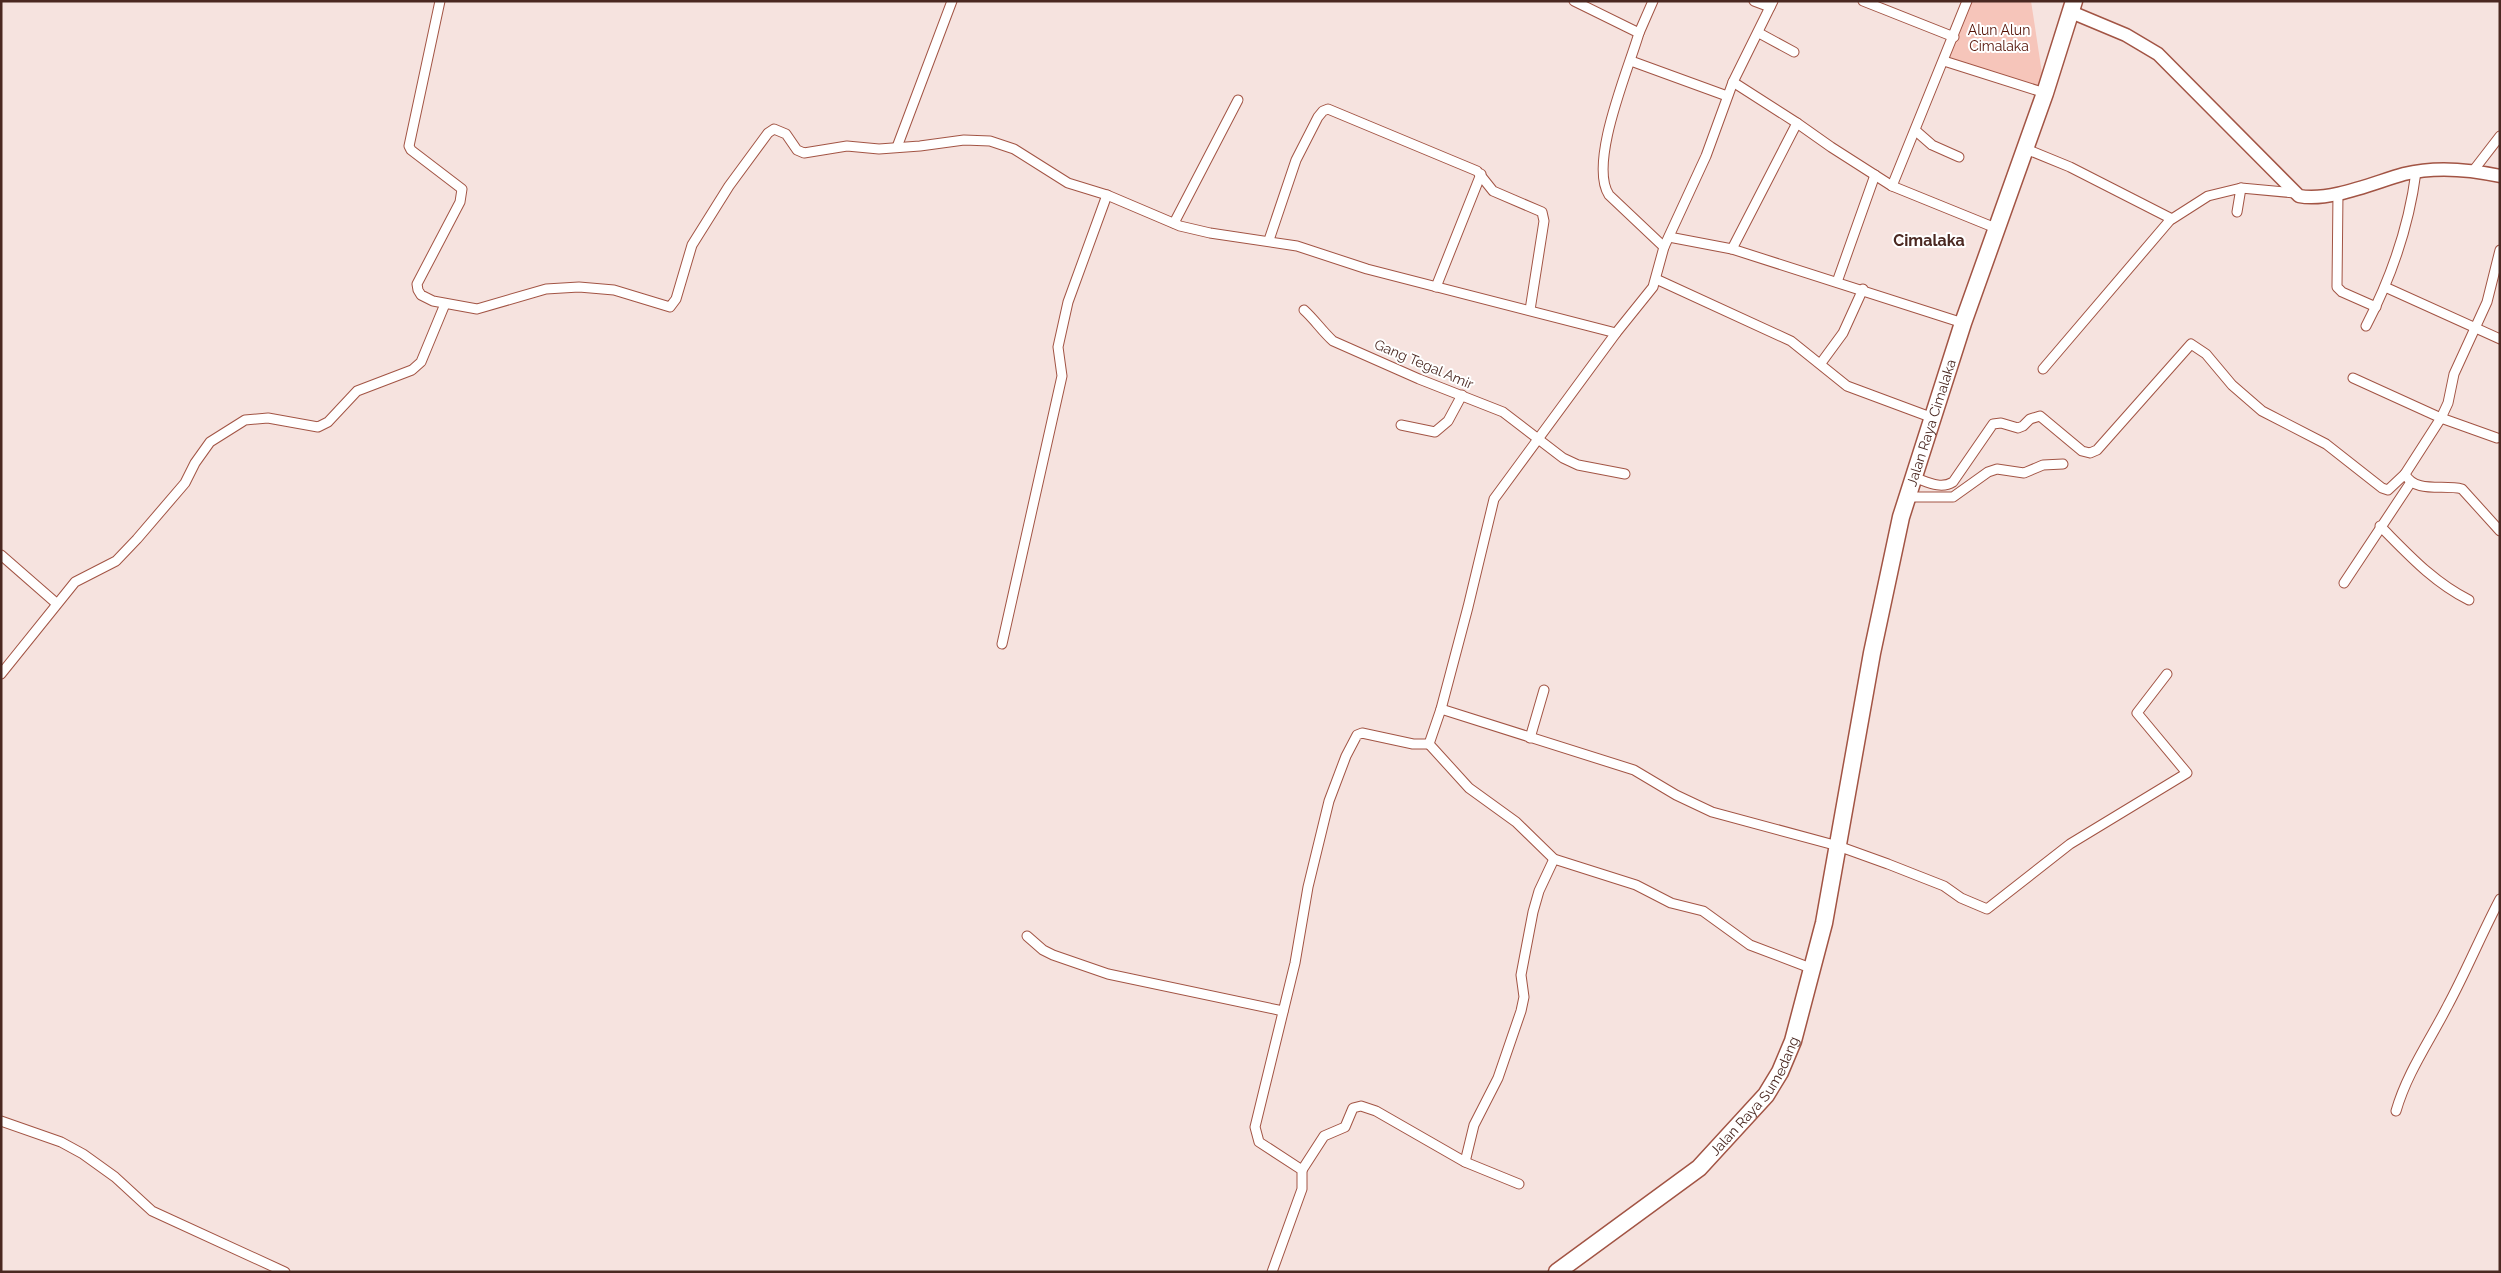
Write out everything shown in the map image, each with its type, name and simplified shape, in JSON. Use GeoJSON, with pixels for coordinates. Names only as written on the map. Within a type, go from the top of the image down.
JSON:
{"type":"FeatureCollection","features":[{"type":"Feature","properties":{"kind":"highway","name":"Jalan Raya Cimalaka"},"geometry":{"type":"LineString","coordinates":[[1838,846],[1882,598],[1907,497],[1963,323],[2026,149],[2072,7]]}},
{"type":"Feature","properties":{"kind":"highway","name":"Jalan Raya Sumedang"},"geometry":{"type":"LineString","coordinates":[[1557,1272],[1699,1168],[1745,1120],[1766,1094],[1780,1072],[1793,1041],[1813,969],[1838,846]]}},
{"type":"Feature","properties":{"kind":"street"},"geometry":{"type":"LineString","coordinates":[[440,1],[409,146],[417,156],[462,189],[460,202],[417,284],[418,290],[422,295],[445,304],[477,309],[546,289],[579,287],[614,290],[670,308],[676,299],[692,245],[729,186],[770,130],[779,130],[786,134],[797,150],[804,153],[847,146],[897,147],[964,140],[990,141],[1014,149],[1068,183],[1107,195],[1174,223],[1210,233],[1269,240],[1324,253],[1367,269],[1616,332]]}},
{"type":"Feature","properties":{"kind":"street"},"geometry":{"type":"LineString","coordinates":[[897,147],[952,1]]}},
{"type":"Feature","properties":{"kind":"street"},"geometry":{"type":"LineString","coordinates":[[1574,1],[1639,33]]}},
{"type":"Feature","properties":{"kind":"street"},"geometry":{"type":"LineString","coordinates":[[1653,1],[1639,33],[1609,126],[1604,184],[1609,195],[1664,247]]}},
{"type":"Feature","properties":{"kind":"street"},"geometry":{"type":"LineString","coordinates":[[1429,744],[1441,709],[1494,499],[1616,332],[1642,303],[1656,278],[1664,247],[1706,156],[1727,96],[1759,33],[1771,4],[1754,1]]}},
{"type":"Feature","properties":{"kind":"street"},"geometry":{"type":"LineString","coordinates":[[1863,1],[1954,37]]}},
{"type":"Feature","properties":{"kind":"street"},"geometry":{"type":"LineString","coordinates":[[1892,186],[1916,131],[1967,1]]}},
{"type":"Feature","properties":{"kind":"street"},"geometry":{"type":"LineString","coordinates":[[2072,7],[2126,35],[2158,54],[2173,66],[2291,189],[2304,197],[2338,193],[2431,169],[2473,171],[2500,176]]}},
{"type":"Feature","properties":{"kind":"street"},"geometry":{"type":"LineString","coordinates":[[1759,33],[1794,52]]}},
{"type":"Feature","properties":{"kind":"street"},"geometry":{"type":"LineString","coordinates":[[1631,61],[1727,96]]}},
{"type":"Feature","properties":{"kind":"street"},"geometry":{"type":"LineString","coordinates":[[1944,61],[2045,93]]}},
{"type":"Feature","properties":{"kind":"street"},"geometry":{"type":"LineString","coordinates":[[1733,82],[1892,186],[1998,229]]}},
{"type":"Feature","properties":{"kind":"street"},"geometry":{"type":"LineString","coordinates":[[1174,223],[1238,100]]}},
{"type":"Feature","properties":{"kind":"street"},"geometry":{"type":"LineString","coordinates":[[1269,240],[1296,160],[1318,117],[1326,109],[1414,144],[1481,174],[1487,186],[1493,191],[1528,204],[1544,214],[1530,310]]}},
{"type":"Feature","properties":{"kind":"street"},"geometry":{"type":"LineString","coordinates":[[1732,249],[1797,123]]}},
{"type":"Feature","properties":{"kind":"street"},"geometry":{"type":"LineString","coordinates":[[1916,131],[1932,145],[1959,157]]}},
{"type":"Feature","properties":{"kind":"street"},"geometry":{"type":"LineString","coordinates":[[2473,171],[2500,136]]}},
{"type":"Feature","properties":{"kind":"street"},"geometry":{"type":"LineString","coordinates":[[2026,149],[2050,157],[2169,217]]}},
{"type":"Feature","properties":{"kind":"street"},"geometry":{"type":"LineString","coordinates":[[2366,326],[2384,287],[2412,204],[2416,172]]}},
{"type":"Feature","properties":{"kind":"street"},"geometry":{"type":"LineString","coordinates":[[1436,287],[1481,174]]}},
{"type":"Feature","properties":{"kind":"street"},"geometry":{"type":"LineString","coordinates":[[1837,282],[1875,175]]}},
{"type":"Feature","properties":{"kind":"street"},"geometry":{"type":"LineString","coordinates":[[2043,369],[2169,217],[2208,196],[2241,188],[2291,189]]}},
{"type":"Feature","properties":{"kind":"street"},"geometry":{"type":"LineString","coordinates":[[2236,212],[2241,188]]}},
{"type":"Feature","properties":{"kind":"street"},"geometry":{"type":"LineString","coordinates":[[2338,193],[2338,287],[2342,292],[2376,307]]}},
{"type":"Feature","properties":{"kind":"street"},"geometry":{"type":"LineString","coordinates":[[1002,644],[1062,376],[1058,347],[1068,302],[1107,195]]}},
{"type":"Feature","properties":{"kind":"street"},"geometry":{"type":"LineString","coordinates":[[1669,237],[1732,249],[1963,323]]}},
{"type":"Feature","properties":{"kind":"street"},"geometry":{"type":"LineString","coordinates":[[1913,477],[1941,486],[1948,485],[1953,482],[1993,424],[2001,423],[2018,428],[2036,416],[2040,416],[2082,452],[2090,453],[2097,450],[2191,344],[2206,354],[2232,385],[2262,411],[2326,444],[2382,488],[2388,490],[2405,474],[2441,418],[2448,403],[2454,374],[2477,328],[2487,302],[2500,250]]}},
{"type":"Feature","properties":{"kind":"street"},"geometry":{"type":"LineString","coordinates":[[1656,278],[1791,341],[1821,363],[1846,386],[1933,418]]}},
{"type":"Feature","properties":{"kind":"street"},"geometry":{"type":"LineString","coordinates":[[2384,287],[2500,339]]}},
{"type":"Feature","properties":{"kind":"street"},"geometry":{"type":"LineString","coordinates":[[1821,363],[1843,333],[1863,290]]}},
{"type":"Feature","properties":{"kind":"street"},"geometry":{"type":"LineString","coordinates":[[1,674],[56,603],[75,582],[116,561],[137,539],[185,483],[195,463],[210,442],[224,431],[245,420],[268,418],[318,427],[328,422],[357,391],[412,370],[424,354],[445,304]]}},
{"type":"Feature","properties":{"kind":"street","name":"Gang Tegal Amir"},"geometry":{"type":"LineString","coordinates":[[1304,310],[1318,322],[1324,333],[1333,341],[1419,379],[1502,412],[1537,440],[1563,458],[1578,465],[1625,474]]}},
{"type":"Feature","properties":{"kind":"street"},"geometry":{"type":"LineString","coordinates":[[2353,378],[2441,418],[2497,438]]}},
{"type":"Feature","properties":{"kind":"street"},"geometry":{"type":"LineString","coordinates":[[1401,424],[1435,432],[1448,422],[1462,395]]}},
{"type":"Feature","properties":{"kind":"street"},"geometry":{"type":"LineString","coordinates":[[1907,497],[1953,497],[1988,472],[1997,469],[2024,473],[2043,464],[2063,464]]}},
{"type":"Feature","properties":{"kind":"street"},"geometry":{"type":"LineString","coordinates":[[2405,474],[2417,486],[2462,490],[2500,531]]}},
{"type":"Feature","properties":{"kind":"street"},"geometry":{"type":"LineString","coordinates":[[2344,583],[2380,526],[2411,482]]}},
{"type":"Feature","properties":{"kind":"street"},"geometry":{"type":"LineString","coordinates":[[2380,526],[2422,568],[2448,589],[2469,600]]}},
{"type":"Feature","properties":{"kind":"street"},"geometry":{"type":"LineString","coordinates":[[1,555],[56,603]]}},
{"type":"Feature","properties":{"kind":"street"},"geometry":{"type":"LineString","coordinates":[[1441,709],[1634,770],[1682,798],[1712,812],[1838,846],[1944,886],[1961,898],[1987,909],[2070,844],[2187,773],[2137,713],[2167,674]]}},
{"type":"Feature","properties":{"kind":"street"},"geometry":{"type":"LineString","coordinates":[[1530,738],[1544,690]]}},
{"type":"Feature","properties":{"kind":"street"},"geometry":{"type":"LineString","coordinates":[[1302,1170],[1259,1142],[1255,1127],[1295,963],[1308,887],[1327,810],[1354,738],[1362,733],[1413,744],[1429,744],[1469,788],[1516,822],[1554,859],[1636,885],[1671,903],[1703,911],[1750,945],[1813,969]]}},
{"type":"Feature","properties":{"kind":"street"},"geometry":{"type":"LineString","coordinates":[[1466,1162],[1474,1124],[1498,1078],[1521,1011],[1524,997],[1521,974],[1533,912],[1539,891],[1554,859]]}},
{"type":"Feature","properties":{"kind":"street"},"geometry":{"type":"LineString","coordinates":[[2396,1111],[2410,1071],[2426,1048],[2500,900]]}},
{"type":"Feature","properties":{"kind":"street"},"geometry":{"type":"LineString","coordinates":[[1027,936],[1043,950],[1053,955],[1108,974],[1283,1011]]}},
{"type":"Feature","properties":{"kind":"street"},"geometry":{"type":"LineString","coordinates":[[1272,1272],[1302,1189],[1302,1170],[1324,1136],[1345,1127],[1353,1108],[1357,1106],[1376,1111],[1466,1162],[1519,1184]]}},
{"type":"Feature","properties":{"kind":"street"},"geometry":{"type":"LineString","coordinates":[[1,1121],[60,1142],[115,1177],[152,1211],[283,1271]]}},
{"type":"Feature","properties":{"kind":"green space","name":"Alun Alun Cimalaka"},"geometry":{"type":"Polygon","coordinates":[[[1966,1],[2031,1],[2045,93],[1944,61],[1966,1]]]}},
{"type":"Feature","properties":{"kind":"district","name":"Cimalaka"},"geometry":{"type":"Point","coordinates":[1929,240]}}]}
